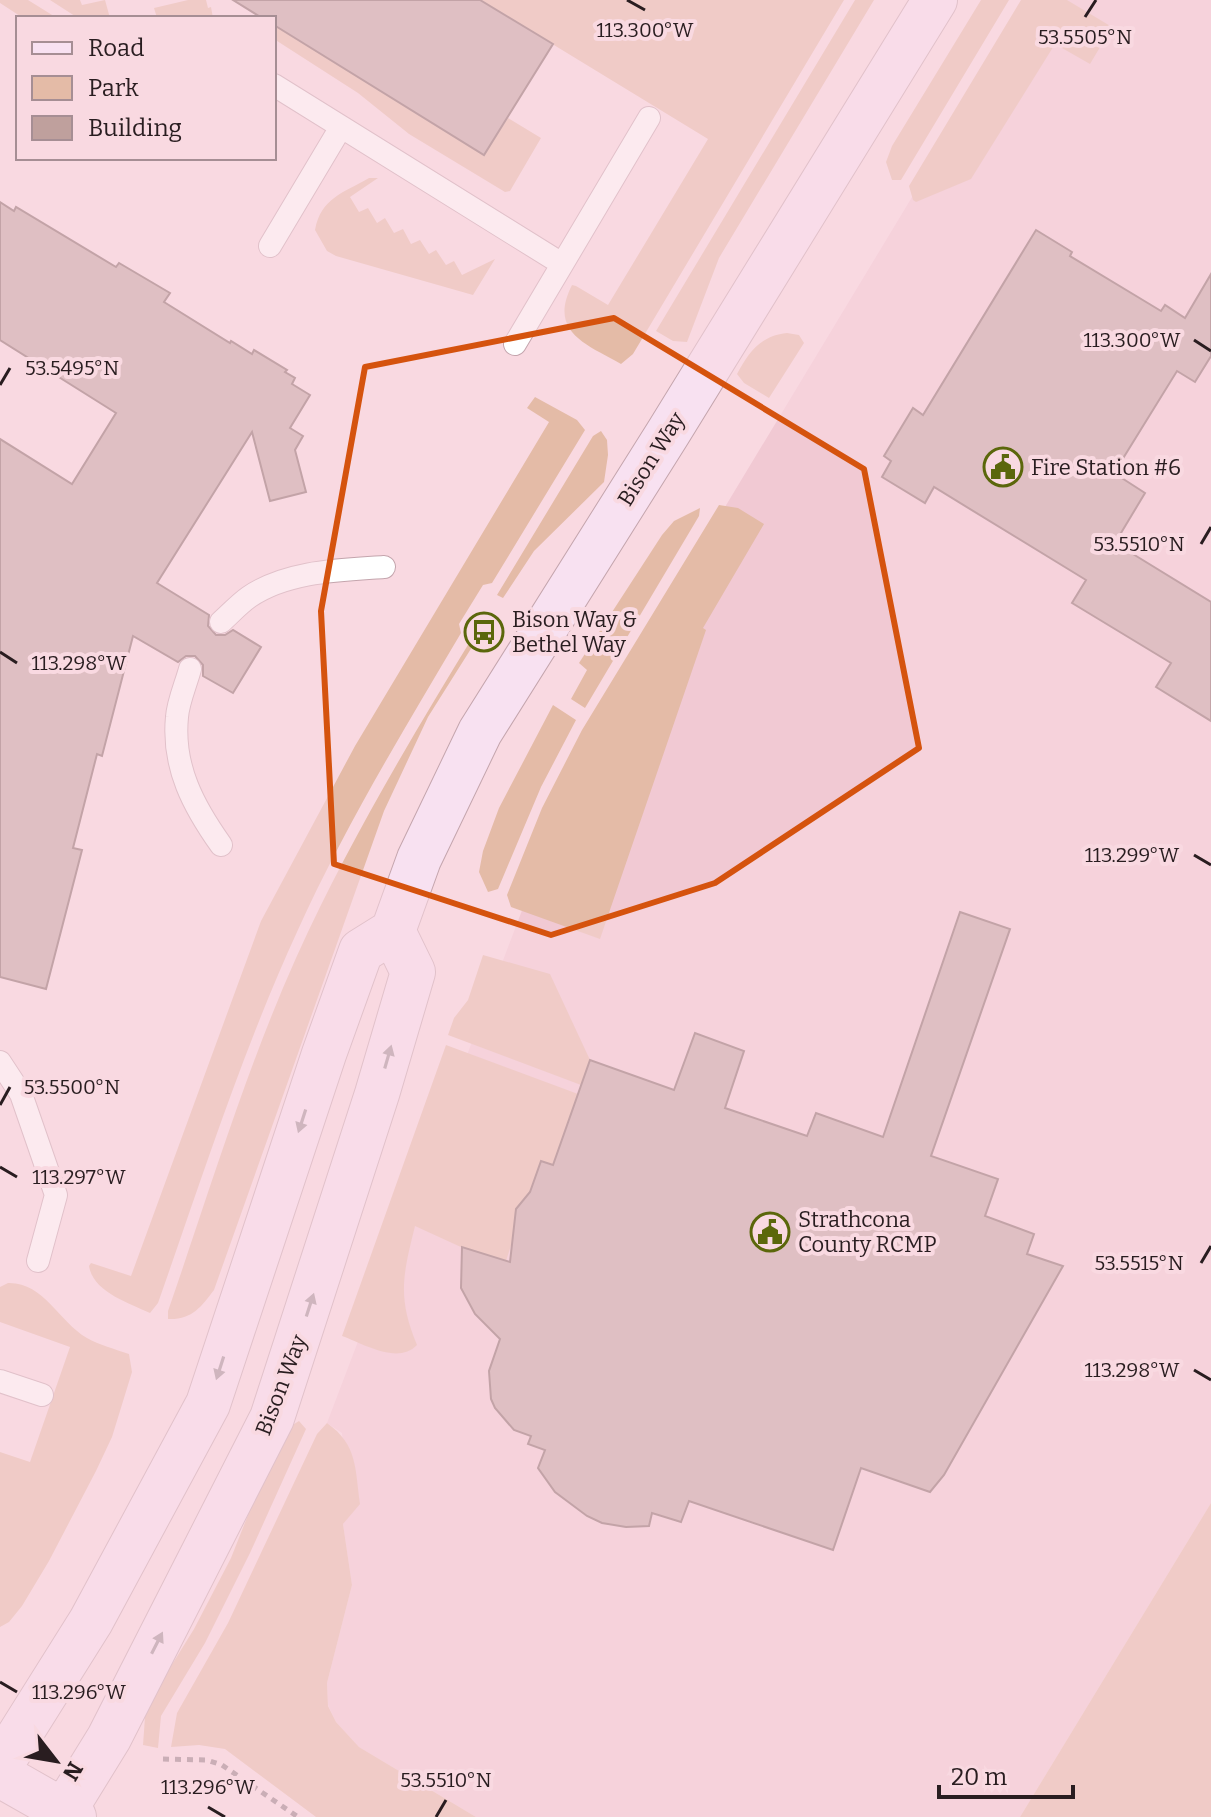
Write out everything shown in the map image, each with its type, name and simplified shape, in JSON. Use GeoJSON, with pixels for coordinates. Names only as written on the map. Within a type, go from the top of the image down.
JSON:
{"type":"FeatureCollection","features":[{"type":"Feature","properties":{"kind":"street","name":"Bison Way"},"geometry":{"type":"LineString","coordinates":[[69,1814],[272,1418],[363,1139],[413,972],[393,931],[419,859],[480,732],[935,0]]}},
{"type":"Feature","properties":{"kind":"street"},"geometry":{"type":"LineString","coordinates":[[0,1766],[91,1621],[208,1404],[361,951],[393,931]]}},
{"type":"Feature","properties":{"kind":"street"},"geometry":{"type":"LineString","coordinates":[[0,1775],[69,1814]]}},
{"type":"Feature","properties":{"kind":"lane"},"geometry":{"type":"LineString","coordinates":[[276,86],[562,264]]}},
{"type":"Feature","properties":{"kind":"lane"},"geometry":{"type":"LineString","coordinates":[[515,344],[649,118]]}},
{"type":"Feature","properties":{"kind":"lane"},"geometry":{"type":"LineString","coordinates":[[270,246],[341,127]]}},
{"type":"Feature","properties":{"kind":"lane"},"geometry":{"type":"LineString","coordinates":[[221,622],[250,596],[294,578],[384,567]]}},
{"type":"Feature","properties":{"kind":"lane"},"geometry":{"type":"LineString","coordinates":[[190,669],[177,717],[179,765],[196,809],[221,845]]}},
{"type":"Feature","properties":{"kind":"lane"},"geometry":{"type":"LineString","coordinates":[[0,1062],[21,1094],[56,1195],[38,1261]]}},
{"type":"Feature","properties":{"kind":"lane"},"geometry":{"type":"LineString","coordinates":[[0,1381],[42,1395]]}},
{"type":"Feature","properties":{"kind":"path"},"geometry":{"type":"LineString","coordinates":[[163,1759],[207,1760],[222,1765],[298,1817]]}},
{"type":"Feature","properties":{"kind":"highlighted area"},"geometry":{"type":"Polygon","coordinates":[[[614,318],[864,469],[919,748],[715,883],[551,935],[334,864],[321,611],[365,367],[614,318]]]}},
{"type":"Feature","properties":{"kind":"shaded area"},"geometry":{"type":"Polygon","coordinates":[[[1031,0],[1211,0],[1211,1503],[1020,1817],[476,1817],[359,1747],[336,1722],[328,1705],[327,1683],[352,1585],[343,1524],[349,1514],[342,1433],[327,1423],[591,729],[1031,0]]]}},
{"type":"Feature","properties":{"kind":"green space"},"geometry":{"type":"Polygon","coordinates":[[[0,0],[28,0],[54,16],[20,16],[0,0]]]}},
{"type":"Feature","properties":{"kind":"green space"},"geometry":{"type":"Polygon","coordinates":[[[50,0],[80,0],[82,5],[105,0],[109,16],[75,16],[50,0]]]}},
{"type":"Feature","properties":{"kind":"green space"},"geometry":{"type":"Polygon","coordinates":[[[188,0],[206,0],[213,16],[156,16],[154,8],[188,0]]]}},
{"type":"Feature","properties":{"kind":"green space"},"geometry":{"type":"Polygon","coordinates":[[[480,0],[844,0],[633,354],[621,364],[574,335],[565,314],[572,285],[608,305],[708,139],[480,0]]]}},
{"type":"Feature","properties":{"kind":"green space"},"geometry":{"type":"Polygon","coordinates":[[[855,0],[874,0],[719,258],[687,342],[673,341],[656,331],[855,0]]]}},
{"type":"Feature","properties":{"kind":"green space"},"geometry":{"type":"Polygon","coordinates":[[[981,0],[1009,0],[901,180],[892,180],[886,162],[892,146],[981,0]]]}},
{"type":"Feature","properties":{"kind":"green space"},"geometry":{"type":"Polygon","coordinates":[[[1021,0],[1067,0],[1112,27],[1090,64],[1055,44],[971,179],[916,202],[909,186],[1021,0]]]}},
{"type":"Feature","properties":{"kind":"green space"},"geometry":{"type":"Polygon","coordinates":[[[276,27],[484,155],[508,118],[541,138],[510,191],[505,192],[409,134],[358,93],[276,40],[276,27]]]}},
{"type":"Feature","properties":{"kind":"green space"},"geometry":{"type":"Polygon","coordinates":[[[369,178],[378,178],[350,197],[359,212],[368,208],[377,223],[385,218],[394,233],[403,229],[411,244],[420,240],[429,254],[436,250],[446,265],[454,261],[462,275],[495,259],[473,295],[327,251],[315,230],[322,210],[334,198],[369,178]]]}},
{"type":"Feature","properties":{"kind":"green space"},"geometry":{"type":"Polygon","coordinates":[[[787,333],[799,335],[804,343],[769,398],[744,383],[737,374],[762,341],[787,333]]]}},
{"type":"Feature","properties":{"kind":"green space"},"geometry":{"type":"Polygon","coordinates":[[[535,397],[577,420],[585,430],[492,583],[483,585],[459,624],[461,633],[375,780],[315,893],[258,1023],[158,1303],[150,1313],[105,1290],[97,1283],[89,1266],[91,1263],[131,1276],[261,921],[355,746],[549,422],[527,408],[535,397]]]}},
{"type":"Feature","properties":{"kind":"green space"},"geometry":{"type":"Polygon","coordinates":[[[601,431],[607,440],[608,455],[604,482],[534,551],[503,598],[497,595],[593,436],[601,431]]]}},
{"type":"Feature","properties":{"kind":"green space"},"geometry":{"type":"Polygon","coordinates":[[[719,505],[738,508],[764,524],[703,628],[706,630],[600,939],[511,907],[507,895],[542,808],[582,730],[719,505]]]}},
{"type":"Feature","properties":{"kind":"green space"},"geometry":{"type":"Polygon","coordinates":[[[700,508],[699,516],[585,708],[571,699],[587,670],[579,663],[662,535],[674,521],[700,508]]]}},
{"type":"Feature","properties":{"kind":"green space"},"geometry":{"type":"Polygon","coordinates":[[[474,635],[479,636],[428,717],[384,811],[214,1290],[190,1315],[168,1319],[168,1311],[244,1089],[296,958],[358,834],[474,635]]]}},
{"type":"Feature","properties":{"kind":"green space"},"geometry":{"type":"Polygon","coordinates":[[[553,705],[576,720],[541,787],[498,889],[488,892],[479,872],[483,851],[499,808],[553,705]]]}},
{"type":"Feature","properties":{"kind":"green space"},"geometry":{"type":"Polygon","coordinates":[[[483,955],[550,974],[590,1060],[581,1085],[448,1035],[454,1018],[468,1000],[483,955]]]}},
{"type":"Feature","properties":{"kind":"green space"},"geometry":{"type":"Polygon","coordinates":[[[446,1045],[578,1094],[553,1165],[541,1161],[530,1192],[516,1209],[513,1239],[506,1261],[463,1248],[415,1226],[407,1259],[404,1299],[417,1345],[409,1351],[391,1353],[342,1336],[446,1045]]]}},
{"type":"Feature","properties":{"kind":"green space"},"geometry":{"type":"Polygon","coordinates":[[[8,1283],[21,1284],[41,1295],[87,1338],[129,1354],[132,1372],[112,1437],[96,1471],[22,1606],[9,1622],[0,1627],[0,1452],[30,1462],[70,1347],[0,1322],[0,1287],[8,1283]]]}},
{"type":"Feature","properties":{"kind":"green space"},"geometry":{"type":"Polygon","coordinates":[[[299,1421],[306,1429],[250,1553],[205,1643],[161,1716],[158,1748],[143,1745],[150,1700],[194,1629],[231,1558],[278,1439],[299,1421]]]}},
{"type":"Feature","properties":{"kind":"green space"},"geometry":{"type":"Polygon","coordinates":[[[327,1423],[350,1449],[360,1504],[343,1524],[352,1585],[327,1683],[328,1706],[336,1722],[359,1747],[476,1817],[316,1817],[225,1749],[199,1745],[171,1747],[177,1713],[228,1623],[317,1434],[327,1423]]]}},
{"type":"Feature","properties":{"kind":"green space"},"geometry":{"type":"Polygon","coordinates":[[[1211,1503],[1211,1817],[1020,1817],[1211,1503]]]}},
{"type":"Feature","properties":{"kind":"building"},"geometry":{"type":"Polygon","coordinates":[[[233,0],[480,0],[553,44],[484,155],[276,26],[276,16],[259,16],[233,0]]]}},
{"type":"Feature","properties":{"kind":"building"},"geometry":{"type":"Polygon","coordinates":[[[0,202],[14,211],[16,207],[116,267],[119,263],[170,293],[164,302],[230,343],[252,354],[254,350],[287,370],[285,372],[295,378],[292,384],[310,395],[290,428],[303,436],[295,450],[306,492],[270,501],[252,432],[157,583],[209,615],[208,626],[216,635],[225,635],[233,630],[261,647],[233,693],[203,676],[203,665],[195,656],[186,656],[178,662],[133,636],[102,756],[97,754],[73,848],[82,850],[46,989],[0,977],[0,439],[72,484],[116,413],[0,340],[0,202]]]}},
{"type":"Feature","properties":{"kind":"building","name":"Fire Station #6"},"geometry":{"type":"Polygon","coordinates":[[[1036,230],[1072,252],[1070,256],[1161,311],[1165,305],[1185,318],[1211,274],[1211,356],[1195,382],[1177,371],[1114,473],[1145,493],[1115,543],[1211,602],[1211,721],[1156,687],[1171,663],[1072,603],[1086,580],[934,487],[925,503],[882,477],[891,461],[884,456],[913,408],[923,415],[1036,230]]]}},
{"type":"Feature","properties":{"kind":"building","name":"Strathcona County RCMP"},"geometry":{"type":"Polygon","coordinates":[[[960,912],[1010,929],[931,1156],[998,1179],[985,1216],[1034,1234],[1027,1254],[1063,1266],[944,1475],[930,1492],[861,1468],[833,1550],[689,1501],[681,1522],[652,1513],[649,1526],[626,1527],[602,1523],[587,1516],[555,1492],[538,1468],[545,1450],[528,1444],[531,1436],[514,1430],[495,1408],[491,1399],[489,1371],[500,1339],[475,1314],[461,1288],[462,1247],[510,1262],[516,1209],[530,1192],[541,1161],[553,1165],[590,1060],[674,1090],[695,1033],[744,1051],[725,1108],[807,1136],[816,1113],[883,1137],[960,912]]]}},
{"type":"Feature","properties":{"kind":"place","name":"Fire Station #6"},"geometry":{"type":"Point","coordinates":[1003,467]}},
{"type":"Feature","properties":{"kind":"place","name":"Bison Way & Bethel Way"},"geometry":{"type":"Point","coordinates":[484,632]}},
{"type":"Feature","properties":{"kind":"place","name":"Strathcona County RCMP"},"geometry":{"type":"Point","coordinates":[770,1232]}}]}
